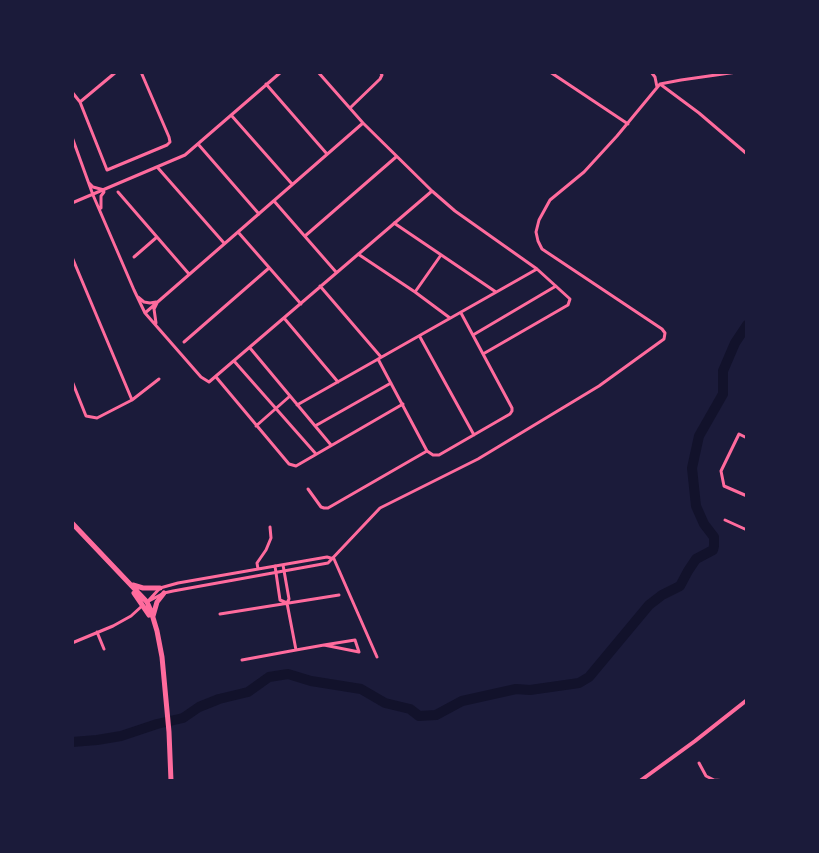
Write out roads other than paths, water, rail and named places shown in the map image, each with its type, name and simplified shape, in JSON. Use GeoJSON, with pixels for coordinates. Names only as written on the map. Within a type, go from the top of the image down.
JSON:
{"type":"FeatureCollection","features":[{"type":"Feature","properties":{"kind":"main road"},"geometry":{"type":"LineString","coordinates":[[72,523],[145,603],[157,631]]}},
{"type":"Feature","properties":{"kind":"main road"},"geometry":{"type":"LineString","coordinates":[[121,575],[132,585],[145,603],[153,617],[157,631],[162,657],[172,781]]}},
{"type":"Feature","properties":{"kind":"main road"},"geometry":{"type":"LineString","coordinates":[[132,585],[162,590],[153,617]]}},
{"type":"Feature","properties":{"kind":"street"},"geometry":{"type":"LineString","coordinates":[[80,102],[116,72]]}},
{"type":"Feature","properties":{"kind":"street"},"geometry":{"type":"LineString","coordinates":[[72,92],[80,102],[107,170],[170,142],[170,137],[141,72]]}},
{"type":"Feature","properties":{"kind":"street"},"geometry":{"type":"LineString","coordinates":[[72,203],[185,155],[280,72]]}},
{"type":"Feature","properties":{"kind":"street"},"geometry":{"type":"LineString","coordinates":[[318,72],[363,123],[432,191],[455,211],[537,270],[570,299],[568,305],[483,354]]}},
{"type":"Feature","properties":{"kind":"street"},"geometry":{"type":"LineString","coordinates":[[350,108],[380,79],[382,75],[380,72]]}},
{"type":"Feature","properties":{"kind":"street"},"geometry":{"type":"LineString","coordinates":[[550,72],[628,124]]}},
{"type":"Feature","properties":{"kind":"street"},"geometry":{"type":"LineString","coordinates":[[651,72],[659,86],[699,113],[747,154]]}},
{"type":"Feature","properties":{"kind":"street"},"geometry":{"type":"LineString","coordinates":[[162,590],[328,563],[380,508],[478,459],[599,386],[664,339],[665,333],[662,329],[542,249],[536,232],[539,220],[550,200],[584,172],[659,86],[681,80],[737,72]]}},
{"type":"Feature","properties":{"kind":"street"},"geometry":{"type":"LineString","coordinates":[[266,84],[327,154]]}},
{"type":"Feature","properties":{"kind":"street"},"geometry":{"type":"LineString","coordinates":[[231,115],[292,184]]}},
{"type":"Feature","properties":{"kind":"street"},"geometry":{"type":"LineString","coordinates":[[145,313],[363,123]]}},
{"type":"Feature","properties":{"kind":"street"},"geometry":{"type":"LineString","coordinates":[[72,137],[93,195],[145,313],[201,377],[209,382],[432,191]]}},
{"type":"Feature","properties":{"kind":"street"},"geometry":{"type":"LineString","coordinates":[[198,144],[259,214]]}},
{"type":"Feature","properties":{"kind":"street"},"geometry":{"type":"LineString","coordinates":[[305,236],[397,156]]}},
{"type":"Feature","properties":{"kind":"street"},"geometry":{"type":"LineString","coordinates":[[158,168],[224,244]]}},
{"type":"Feature","properties":{"kind":"street"},"geometry":{"type":"LineString","coordinates":[[88,182],[93,187],[105,190]]}},
{"type":"Feature","properties":{"kind":"street"},"geometry":{"type":"LineString","coordinates":[[101,213],[101,196],[105,190]]}},
{"type":"Feature","properties":{"kind":"street"},"geometry":{"type":"LineString","coordinates":[[118,192],[189,274]]}},
{"type":"Feature","properties":{"kind":"street"},"geometry":{"type":"LineString","coordinates":[[273,201],[336,272]]}},
{"type":"Feature","properties":{"kind":"street"},"geometry":{"type":"LineString","coordinates":[[394,223],[496,292]]}},
{"type":"Feature","properties":{"kind":"street"},"geometry":{"type":"LineString","coordinates":[[238,232],[301,304]]}},
{"type":"Feature","properties":{"kind":"street"},"geometry":{"type":"LineString","coordinates":[[134,257],[157,237]]}},
{"type":"Feature","properties":{"kind":"street"},"geometry":{"type":"LineString","coordinates":[[358,254],[450,318]]}},
{"type":"Feature","properties":{"kind":"street"},"geometry":{"type":"LineString","coordinates":[[415,292],[441,255]]}},
{"type":"Feature","properties":{"kind":"street"},"geometry":{"type":"LineString","coordinates":[[72,257],[132,400]]}},
{"type":"Feature","properties":{"kind":"street"},"geometry":{"type":"LineString","coordinates":[[184,342],[269,268]]}},
{"type":"Feature","properties":{"kind":"street"},"geometry":{"type":"LineString","coordinates":[[297,405],[537,270]]}},
{"type":"Feature","properties":{"kind":"street"},"geometry":{"type":"LineString","coordinates":[[320,286],[380,358],[391,383],[428,451],[433,456],[439,456],[512,411],[461,313]]}},
{"type":"Feature","properties":{"kind":"street"},"geometry":{"type":"LineString","coordinates":[[473,335],[556,286]]}},
{"type":"Feature","properties":{"kind":"street"},"geometry":{"type":"LineString","coordinates":[[136,296],[144,302],[158,302]]}},
{"type":"Feature","properties":{"kind":"street"},"geometry":{"type":"LineString","coordinates":[[157,326],[154,309],[158,302]]}},
{"type":"Feature","properties":{"kind":"street"},"geometry":{"type":"LineString","coordinates":[[284,318],[338,382]]}},
{"type":"Feature","properties":{"kind":"street"},"geometry":{"type":"LineString","coordinates":[[420,336],[474,435]]}},
{"type":"Feature","properties":{"kind":"street"},"geometry":{"type":"LineString","coordinates":[[250,348],[331,446]]}},
{"type":"Feature","properties":{"kind":"street"},"geometry":{"type":"LineString","coordinates":[[234,361],[316,454]]}},
{"type":"Feature","properties":{"kind":"street"},"geometry":{"type":"LineString","coordinates":[[216,377],[289,464],[296,466],[403,404]]}},
{"type":"Feature","properties":{"kind":"street"},"geometry":{"type":"LineString","coordinates":[[72,381],[87,416],[97,417],[132,400],[159,379]]}},
{"type":"Feature","properties":{"kind":"street"},"geometry":{"type":"LineString","coordinates":[[315,426],[391,383]]}},
{"type":"Feature","properties":{"kind":"street"},"geometry":{"type":"LineString","coordinates":[[256,426],[290,396]]}},
{"type":"Feature","properties":{"kind":"street"},"geometry":{"type":"LineString","coordinates":[[747,438],[739,434],[721,471],[724,486],[747,496]]}},
{"type":"Feature","properties":{"kind":"street"},"geometry":{"type":"LineString","coordinates":[[308,489],[321,507],[328,508],[428,451]]}},
{"type":"Feature","properties":{"kind":"street"},"geometry":{"type":"LineString","coordinates":[[725,520],[747,530]]}},
{"type":"Feature","properties":{"kind":"street"},"geometry":{"type":"LineString","coordinates":[[258,569],[257,563],[271,538],[270,527]]}},
{"type":"Feature","properties":{"kind":"street"},"geometry":{"type":"LineString","coordinates":[[72,643],[131,616],[162,590],[178,583],[327,557],[334,559]]}},
{"type":"Feature","properties":{"kind":"street"},"geometry":{"type":"LineString","coordinates":[[334,559],[377,657]]}},
{"type":"Feature","properties":{"kind":"street"},"geometry":{"type":"LineString","coordinates":[[283,565],[289,599],[286,603],[296,650]]}},
{"type":"Feature","properties":{"kind":"street"},"geometry":{"type":"LineString","coordinates":[[275,566],[280,600],[286,603]]}},
{"type":"Feature","properties":{"kind":"street"},"geometry":{"type":"LineString","coordinates":[[220,614],[339,595]]}},
{"type":"Feature","properties":{"kind":"street"},"geometry":{"type":"LineString","coordinates":[[97,632],[104,649]]}},
{"type":"Feature","properties":{"kind":"street"},"geometry":{"type":"LineString","coordinates":[[243,660],[324,645],[355,640],[359,652],[324,645]]}},
{"type":"Feature","properties":{"kind":"street"},"geometry":{"type":"LineString","coordinates":[[640,781],[747,700]]}},
{"type":"Feature","properties":{"kind":"street"},"geometry":{"type":"LineString","coordinates":[[699,763],[706,776],[714,780],[727,781]]}},
{"type":"Feature","properties":{"kind":"waterway"},"geometry":{"type":"LineString","coordinates":[[72,742],[121,736],[183,718],[199,707],[248,692],[269,677],[288,674],[311,681],[361,689],[385,703],[410,709],[419,716],[436,715],[462,701],[516,689],[530,690],[579,683],[589,677],[649,605],[680,586],[696,559],[713,550],[714,537],[704,524],[696,506],[692,468],[699,436],[723,394],[723,371],[735,343],[747,325]]}}]}
